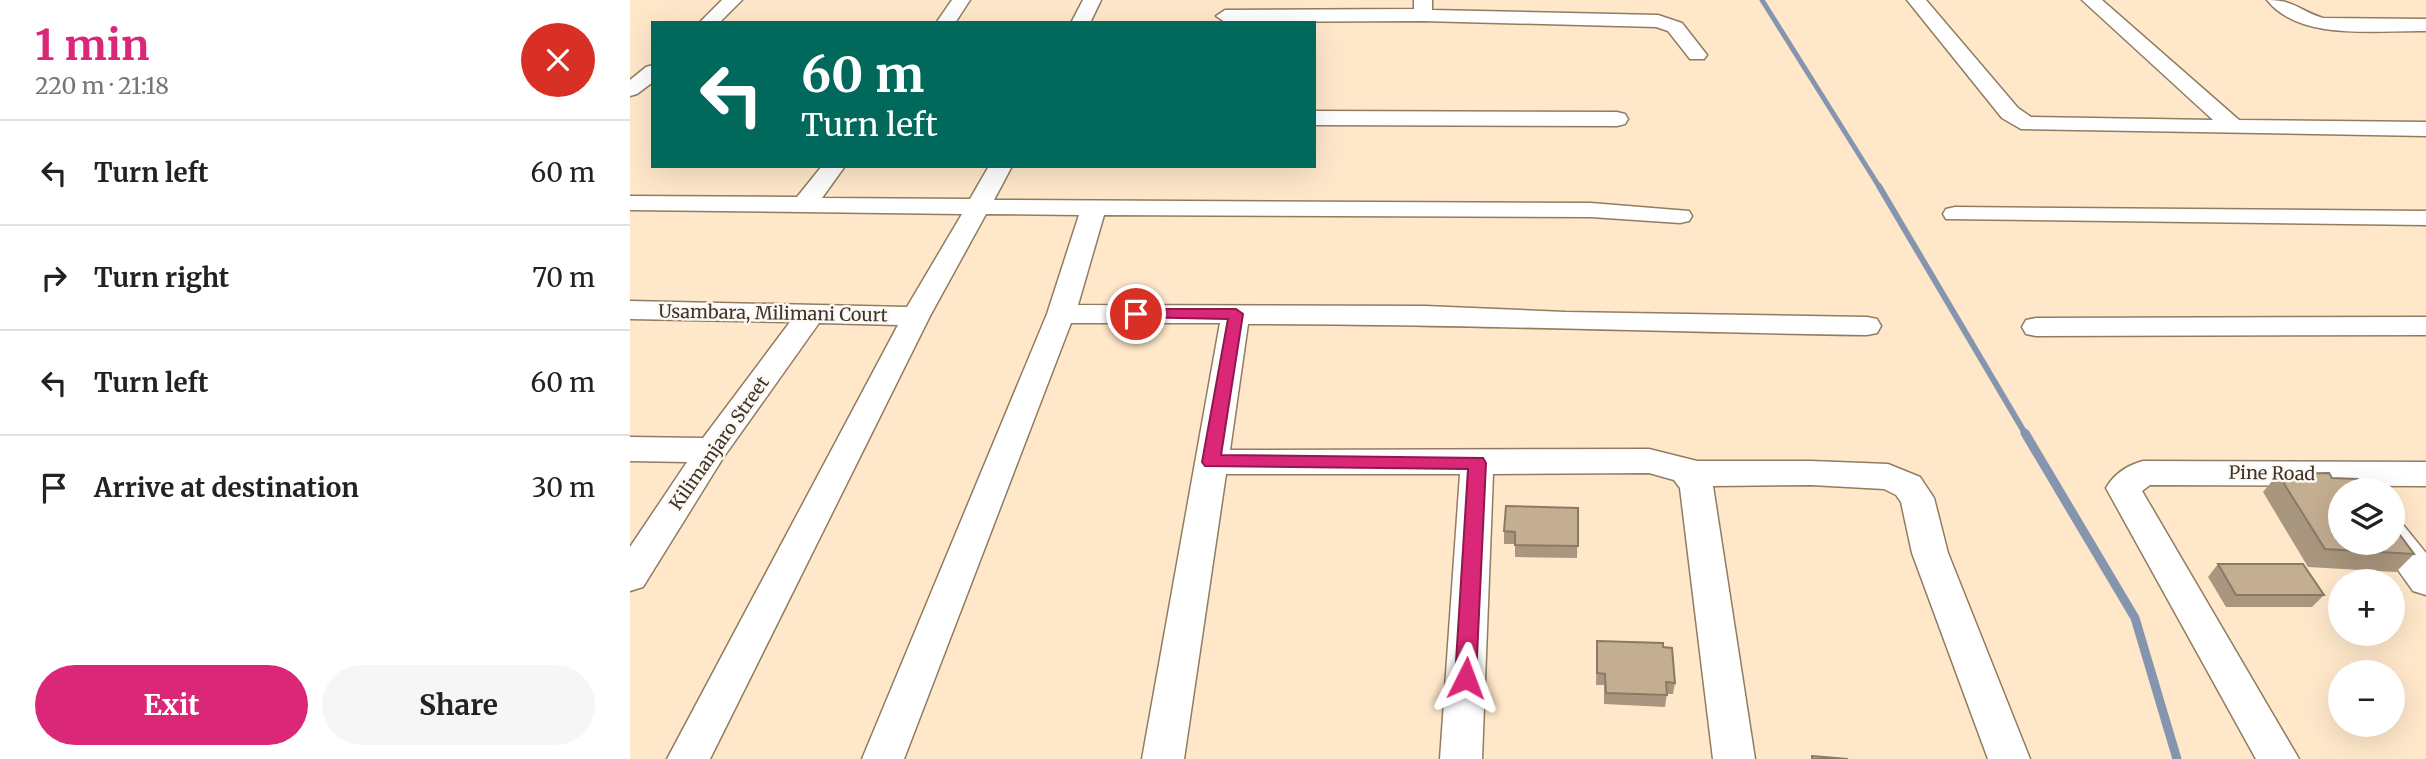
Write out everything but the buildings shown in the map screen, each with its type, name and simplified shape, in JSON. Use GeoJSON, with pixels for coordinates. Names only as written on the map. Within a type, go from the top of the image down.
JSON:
{"type":"FeatureCollection","features":[{"type":"Feature","properties":{"kind":"street"},"geometry":{"type":"LineString","coordinates":[[710,21],[733,0]]}},
{"type":"Feature","properties":{"kind":"street"},"geometry":{"type":"LineString","coordinates":[[945,21],[961,0]]}},
{"type":"Feature","properties":{"kind":"street"},"geometry":{"type":"LineString","coordinates":[[1081,21],[1092,0]]}},
{"type":"Feature","properties":{"kind":"street"},"geometry":{"type":"LineString","coordinates":[[1916,0],[2020,121],[2047,126],[2426,129]]}},
{"type":"Feature","properties":{"kind":"street"},"geometry":{"type":"LineString","coordinates":[[2091,0],[2234,127]]}},
{"type":"Feature","properties":{"kind":"street"},"geometry":{"type":"LineString","coordinates":[[2276,0],[2303,18],[2321,24],[2426,25]]}},
{"type":"Feature","properties":{"kind":"street"},"geometry":{"type":"LineString","coordinates":[[1658,20],[1678,6]]}},
{"type":"Feature","properties":{"kind":"street"},"geometry":{"type":"LineString","coordinates":[[1226,13],[1423,8],[1658,20],[1675,27],[1697,55]]}},
{"type":"Feature","properties":{"kind":"street"},"geometry":{"type":"LineString","coordinates":[[630,90],[651,73]]}},
{"type":"Feature","properties":{"kind":"street"},"geometry":{"type":"LineString","coordinates":[[1316,118],[1617,119]]}},
{"type":"Feature","properties":{"kind":"street"},"geometry":{"type":"LineString","coordinates":[[805,203],[832,168]]}},
{"type":"Feature","properties":{"kind":"street"},"geometry":{"type":"LineString","coordinates":[[688,759],[916,316],[1000,168]]}},
{"type":"Feature","properties":{"kind":"street"},"geometry":{"type":"LineString","coordinates":[[630,203],[1591,210],[1680,216]]}},
{"type":"Feature","properties":{"kind":"street"},"geometry":{"type":"LineString","coordinates":[[883,759],[1061,314],[1094,208]]}},
{"type":"Feature","properties":{"kind":"street"},"geometry":{"type":"LineString","coordinates":[[1955,214],[2426,218]]}},
{"type":"Feature","properties":{"kind":"street","name":"Usambara, Milimani Court"},"geometry":{"type":"LineString","coordinates":[[630,310],[916,316]]}},
{"type":"Feature","properties":{"kind":"street","name":"Kilimanjaro Street"},"geometry":{"type":"LineString","coordinates":[[630,576],[712,450],[812,312]]}},
{"type":"Feature","properties":{"kind":"street"},"geometry":{"type":"LineString","coordinates":[[1061,314],[1426,315],[1564,321],[1867,326]]}},
{"type":"Feature","properties":{"kind":"street"},"geometry":{"type":"LineString","coordinates":[[1163,759],[1236,314]]}},
{"type":"Feature","properties":{"kind":"street"},"geometry":{"type":"LineString","coordinates":[[2036,327],[2426,326]]}},
{"type":"Feature","properties":{"kind":"street"},"geometry":{"type":"LineString","coordinates":[[630,449],[712,450]]}},
{"type":"Feature","properties":{"kind":"street"},"geometry":{"type":"LineString","coordinates":[[1211,462],[1649,461],[1679,468],[1688,474],[1696,486],[1734,759]]}},
{"type":"Feature","properties":{"kind":"street"},"geometry":{"type":"LineString","coordinates":[[1461,759],[1477,463]]}},
{"type":"Feature","properties":{"kind":"street"},"geometry":{"type":"LineString","coordinates":[[1688,474],[1811,472],[1888,477],[1908,486],[1917,498],[1930,553],[2009,759]]}},
{"type":"Feature","properties":{"kind":"street","name":"Pine Road"},"geometry":{"type":"LineString","coordinates":[[2278,759],[2123,488],[2143,473],[2328,481]]}},
{"type":"Feature","properties":{"kind":"street","name":"Pine Road"},"geometry":{"type":"LineString","coordinates":[[2388,478],[2426,474]]}},
{"type":"Feature","properties":{"kind":"street"},"geometry":{"type":"LineString","coordinates":[[2405,553],[2426,580]]}},
{"type":"Feature","properties":{"kind":"waterway"},"geometry":{"type":"LineString","coordinates":[[1762,0],[1880,188]]}},
{"type":"Feature","properties":{"kind":"waterway"},"geometry":{"type":"LineString","coordinates":[[1879,186],[2026,435]]}},
{"type":"Feature","properties":{"kind":"waterway"},"geometry":{"type":"LineString","coordinates":[[2025,433],[2135,618],[2177,759]]}},
{"type":"Feature","properties":{"kind":"route"},"geometry":{"type":"LineString","coordinates":[[1136,314],[1236,314],[1211,462],[1477,463],[1466,678]]}}]}
